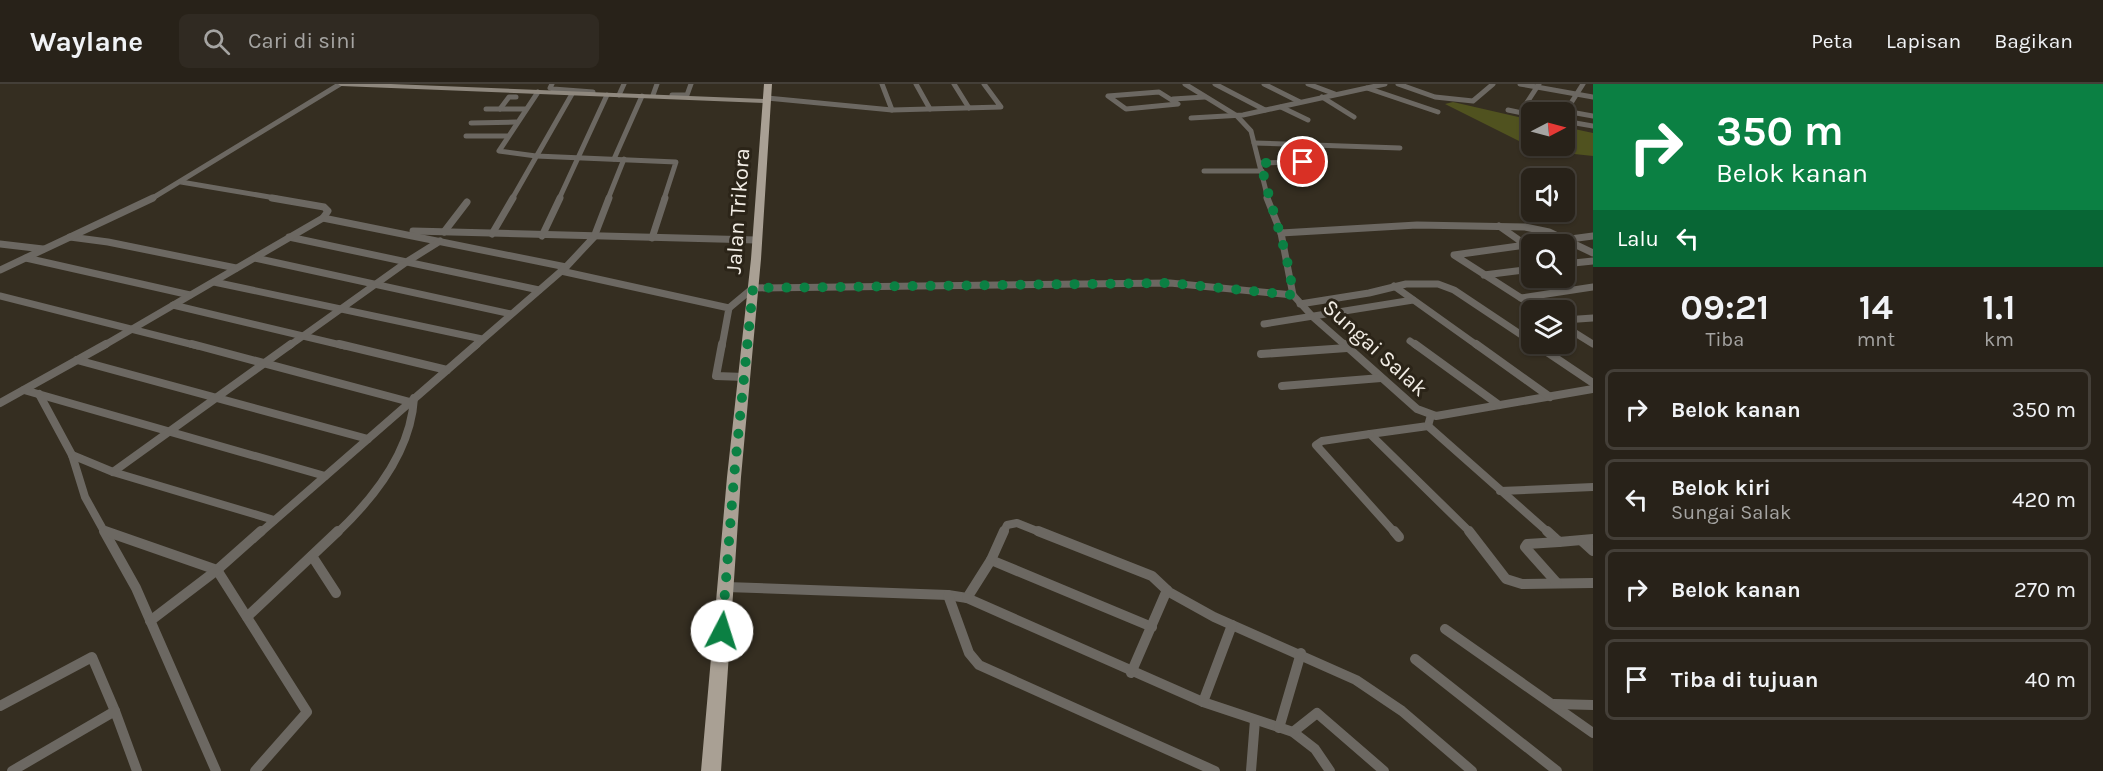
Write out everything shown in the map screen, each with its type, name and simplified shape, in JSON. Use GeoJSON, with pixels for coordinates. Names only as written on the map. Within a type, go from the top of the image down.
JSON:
{"type":"FeatureCollection","features":[{"type":"Feature","properties":{"kind":"main road","name":"Jalan Trikora"},"geometry":{"type":"LineString","coordinates":[[711,771],[753,288],[767,95]]}},
{"type":"Feature","properties":{"kind":"street"},"geometry":{"type":"LineString","coordinates":[[0,270],[148,201],[341,84],[642,96],[767,95],[892,110],[1002,106],[984,84]]}},
{"type":"Feature","properties":{"kind":"street"},"geometry":{"type":"LineString","coordinates":[[552,84],[550,88],[553,89],[653,95],[686,95],[691,84]]}},
{"type":"Feature","properties":{"kind":"street"},"geometry":{"type":"LineString","coordinates":[[585,92],[589,84]]}},
{"type":"Feature","properties":{"kind":"street"},"geometry":{"type":"LineString","coordinates":[[620,94],[624,84]]}},
{"type":"Feature","properties":{"kind":"street"},"geometry":{"type":"LineString","coordinates":[[653,95],[657,84]]}},
{"type":"Feature","properties":{"kind":"street"},"geometry":{"type":"LineString","coordinates":[[882,84],[892,110]]}},
{"type":"Feature","properties":{"kind":"street"},"geometry":{"type":"LineString","coordinates":[[916,84],[930,109]]}},
{"type":"Feature","properties":{"kind":"street"},"geometry":{"type":"LineString","coordinates":[[954,84],[969,108]]}},
{"type":"Feature","properties":{"kind":"street"},"geometry":{"type":"LineString","coordinates":[[1185,84],[1238,116]]}},
{"type":"Feature","properties":{"kind":"street"},"geometry":{"type":"LineString","coordinates":[[1215,84],[1266,110]]}},
{"type":"Feature","properties":{"kind":"street"},"geometry":{"type":"LineString","coordinates":[[1264,84],[1300,102]]}},
{"type":"Feature","properties":{"kind":"street"},"geometry":{"type":"LineString","coordinates":[[1308,84],[1335,94]]}},
{"type":"Feature","properties":{"kind":"street"},"geometry":{"type":"LineString","coordinates":[[1357,84],[1438,112]]}},
{"type":"Feature","properties":{"kind":"street"},"geometry":{"type":"LineString","coordinates":[[1191,118],[1238,116],[1385,84]]}},
{"type":"Feature","properties":{"kind":"street"},"geometry":{"type":"LineString","coordinates":[[1398,84],[1435,97],[1473,101],[1493,84]]}},
{"type":"Feature","properties":{"kind":"street"},"geometry":{"type":"LineString","coordinates":[[1520,84],[1593,97]]}},
{"type":"Feature","properties":{"kind":"street"},"geometry":{"type":"LineString","coordinates":[[1571,102],[1583,84]]}},
{"type":"Feature","properties":{"kind":"street"},"geometry":{"type":"LineString","coordinates":[[1527,102],[1538,86]]}},
{"type":"Feature","properties":{"kind":"street"},"geometry":{"type":"LineString","coordinates":[[538,92],[516,122],[499,152],[536,156],[676,162],[652,238]]}},
{"type":"Feature","properties":{"kind":"street"},"geometry":{"type":"LineString","coordinates":[[1173,99],[1178,104],[1128,109],[1108,96],[1159,92],[1173,99],[1205,97]]}},
{"type":"Feature","properties":{"kind":"street"},"geometry":{"type":"LineString","coordinates":[[492,234],[572,94]]}},
{"type":"Feature","properties":{"kind":"street"},"geometry":{"type":"LineString","coordinates":[[542,236],[606,95]]}},
{"type":"Feature","properties":{"kind":"street"},"geometry":{"type":"LineString","coordinates":[[614,159],[642,96]]}},
{"type":"Feature","properties":{"kind":"street"},"geometry":{"type":"LineString","coordinates":[[500,109],[509,97],[516,97]]}},
{"type":"Feature","properties":{"kind":"street"},"geometry":{"type":"LineString","coordinates":[[1322,97],[1354,117]]}},
{"type":"Feature","properties":{"kind":"street"},"geometry":{"type":"LineString","coordinates":[[1281,107],[1308,120]]}},
{"type":"Feature","properties":{"kind":"street"},"geometry":{"type":"LineString","coordinates":[[486,109],[525,109]]}},
{"type":"Feature","properties":{"kind":"street"},"geometry":{"type":"LineString","coordinates":[[1508,110],[1521,113]]}},
{"type":"Feature","properties":{"kind":"street"},"geometry":{"type":"LineString","coordinates":[[1575,113],[1593,116]]}},
{"type":"Feature","properties":{"kind":"street","name":"Sungai Salak"},"geometry":{"type":"LineString","coordinates":[[1238,116],[1251,131],[1262,167],[1267,196],[1281,233],[1293,295],[1313,317],[1417,410],[1431,416],[1593,389]]}},
{"type":"Feature","properties":{"kind":"street"},"geometry":{"type":"LineString","coordinates":[[471,123],[516,122]]}},
{"type":"Feature","properties":{"kind":"street"},"geometry":{"type":"LineString","coordinates":[[1575,123],[1593,126]]}},
{"type":"Feature","properties":{"kind":"street"},"geometry":{"type":"LineString","coordinates":[[466,136],[507,136]]}},
{"type":"Feature","properties":{"kind":"street"},"geometry":{"type":"LineString","coordinates":[[1254,143],[1401,148]]}},
{"type":"Feature","properties":{"kind":"street"},"geometry":{"type":"LineString","coordinates":[[150,621],[217,570],[564,269],[593,239],[624,159]]}},
{"type":"Feature","properties":{"kind":"street"},"geometry":{"type":"LineString","coordinates":[[1204,171],[1324,161]]}},
{"type":"Feature","properties":{"kind":"street"},"geometry":{"type":"LineString","coordinates":[[0,403],[255,258],[323,218],[328,211],[324,207],[181,182]]}},
{"type":"Feature","properties":{"kind":"street"},"geometry":{"type":"LineString","coordinates":[[444,232],[467,202]]}},
{"type":"Feature","properties":{"kind":"street"},"geometry":{"type":"LineString","coordinates":[[323,218],[440,241],[729,308]]}},
{"type":"Feature","properties":{"kind":"street"},"geometry":{"type":"LineString","coordinates":[[1281,233],[1417,225],[1498,226],[1539,229],[1551,234]]}},
{"type":"Feature","properties":{"kind":"street"},"geometry":{"type":"LineString","coordinates":[[1498,226],[1521,242]]}},
{"type":"Feature","properties":{"kind":"street"},"geometry":{"type":"LineString","coordinates":[[382,230],[756,243]]}},
{"type":"Feature","properties":{"kind":"street"},"geometry":{"type":"LineString","coordinates":[[401,234],[756,243]]}},
{"type":"Feature","properties":{"kind":"street"},"geometry":{"type":"LineString","coordinates":[[1575,239],[1593,236]]}},
{"type":"Feature","properties":{"kind":"street"},"geometry":{"type":"LineString","coordinates":[[69,237],[236,268]]}},
{"type":"Feature","properties":{"kind":"street"},"geometry":{"type":"LineString","coordinates":[[290,237],[539,290]]}},
{"type":"Feature","properties":{"kind":"street"},"geometry":{"type":"LineString","coordinates":[[113,472],[408,261],[440,241]]}},
{"type":"Feature","properties":{"kind":"street"},"geometry":{"type":"LineString","coordinates":[[1575,244],[1593,253]]}},
{"type":"Feature","properties":{"kind":"street"},"geometry":{"type":"LineString","coordinates":[[1,245],[43,250]]}},
{"type":"Feature","properties":{"kind":"street"},"geometry":{"type":"LineString","coordinates":[[1521,246],[1454,254],[1524,300]]}},
{"type":"Feature","properties":{"kind":"street"},"geometry":{"type":"LineString","coordinates":[[25,258],[190,296]]}},
{"type":"Feature","properties":{"kind":"street"},"geometry":{"type":"LineString","coordinates":[[255,258],[511,314]]}},
{"type":"Feature","properties":{"kind":"street"},"geometry":{"type":"LineString","coordinates":[[1575,263],[1593,261]]}},
{"type":"Feature","properties":{"kind":"street"},"geometry":{"type":"LineString","coordinates":[[1484,274],[1521,270]]}},
{"type":"Feature","properties":{"kind":"street"},"geometry":{"type":"LineString","coordinates":[[214,282],[482,339]]}},
{"type":"Feature","properties":{"kind":"street"},"geometry":{"type":"LineString","coordinates":[[745,377],[716,376],[729,308],[753,288],[1170,283],[1293,295]]}},
{"type":"Feature","properties":{"kind":"street"},"geometry":{"type":"LineString","coordinates":[[1300,304],[1369,293],[1394,286],[1433,283],[1448,287],[1521,335]]}},
{"type":"Feature","properties":{"kind":"street"},"geometry":{"type":"LineString","coordinates":[[1394,286],[1550,397]]}},
{"type":"Feature","properties":{"kind":"street"},"geometry":{"type":"LineString","coordinates":[[1521,298],[1593,287]]}},
{"type":"Feature","properties":{"kind":"street"},"geometry":{"type":"LineString","coordinates":[[0,296],[91,317],[262,365],[412,400]]}},
{"type":"Feature","properties":{"kind":"street"},"geometry":{"type":"LineString","coordinates":[[1264,324],[1413,300]]}},
{"type":"Feature","properties":{"kind":"street"},"geometry":{"type":"LineString","coordinates":[[173,305],[447,370]]}},
{"type":"Feature","properties":{"kind":"street"},"geometry":{"type":"LineString","coordinates":[[1575,319],[1593,318]]}},
{"type":"Feature","properties":{"kind":"street"},"geometry":{"type":"LineString","coordinates":[[1575,333],[1593,344]]}},
{"type":"Feature","properties":{"kind":"street"},"geometry":{"type":"LineString","coordinates":[[1410,341],[1499,405]]}},
{"type":"Feature","properties":{"kind":"street"},"geometry":{"type":"LineString","coordinates":[[1261,354],[1347,348]]}},
{"type":"Feature","properties":{"kind":"street"},"geometry":{"type":"LineString","coordinates":[[1550,354],[1593,383]]}},
{"type":"Feature","properties":{"kind":"street"},"geometry":{"type":"LineString","coordinates":[[77,360],[368,439]]}},
{"type":"Feature","properties":{"kind":"street"},"geometry":{"type":"LineString","coordinates":[[1282,386],[1381,378]]}},
{"type":"Feature","properties":{"kind":"street"},"geometry":{"type":"LineString","coordinates":[[24,390],[325,476]]}},
{"type":"Feature","properties":{"kind":"street"},"geometry":{"type":"LineString","coordinates":[[39,394],[72,455],[85,496],[135,588],[216,771]]}},
{"type":"Feature","properties":{"kind":"street"},"geometry":{"type":"LineString","coordinates":[[247,617],[370,499],[403,443],[415,412],[412,400]]}},
{"type":"Feature","properties":{"kind":"street"},"geometry":{"type":"LineString","coordinates":[[1428,426],[1431,416]]}},
{"type":"Feature","properties":{"kind":"street"},"geometry":{"type":"LineString","coordinates":[[1399,537],[1316,445],[1322,441],[1428,426],[1559,542]]}},
{"type":"Feature","properties":{"kind":"street"},"geometry":{"type":"LineString","coordinates":[[1370,434],[1466,527],[1506,579],[1522,584],[1593,583]]}},
{"type":"Feature","properties":{"kind":"street"},"geometry":{"type":"LineString","coordinates":[[72,455],[113,472],[274,520]]}},
{"type":"Feature","properties":{"kind":"street"},"geometry":{"type":"LineString","coordinates":[[1500,491],[1593,488]]}},
{"type":"Feature","properties":{"kind":"street"},"geometry":{"type":"LineString","coordinates":[[967,598],[991,560],[1007,525],[1017,523],[1152,576],[1167,590],[1232,625],[1301,653],[1355,679],[1382,695],[1472,771]]}},
{"type":"Feature","properties":{"kind":"street"},"geometry":{"type":"LineString","coordinates":[[104,531],[217,570],[307,712],[255,771]]}},
{"type":"Feature","properties":{"kind":"street"},"geometry":{"type":"LineString","coordinates":[[1557,583],[1525,547],[1527,544],[1593,539]]}},
{"type":"Feature","properties":{"kind":"street"},"geometry":{"type":"LineString","coordinates":[[1582,541],[1593,551]]}},
{"type":"Feature","properties":{"kind":"street"},"geometry":{"type":"LineString","coordinates":[[312,556],[336,593]]}},
{"type":"Feature","properties":{"kind":"street"},"geometry":{"type":"LineString","coordinates":[[991,560],[1152,627]]}},
{"type":"Feature","properties":{"kind":"street"},"geometry":{"type":"LineString","coordinates":[[726,587],[948,595],[967,598],[1131,673],[1203,702],[1293,732],[1315,749],[1330,771]]}},
{"type":"Feature","properties":{"kind":"street"},"geometry":{"type":"LineString","coordinates":[[1131,673],[1167,590]]}},
{"type":"Feature","properties":{"kind":"street"},"geometry":{"type":"LineString","coordinates":[[948,595],[969,653],[979,665],[1215,771]]}},
{"type":"Feature","properties":{"kind":"street"},"geometry":{"type":"LineString","coordinates":[[1203,702],[1232,625]]}},
{"type":"Feature","properties":{"kind":"street"},"geometry":{"type":"LineString","coordinates":[[1445,629],[1593,733]]}},
{"type":"Feature","properties":{"kind":"street"},"geometry":{"type":"LineString","coordinates":[[1279,728],[1301,653]]}},
{"type":"Feature","properties":{"kind":"street"},"geometry":{"type":"LineString","coordinates":[[0,706],[92,657],[137,771]]}},
{"type":"Feature","properties":{"kind":"street"},"geometry":{"type":"LineString","coordinates":[[1415,659],[1557,771]]}},
{"type":"Feature","properties":{"kind":"street"},"geometry":{"type":"LineString","coordinates":[[1553,704],[1593,705]]}},
{"type":"Feature","properties":{"kind":"street"},"geometry":{"type":"LineString","coordinates":[[12,771],[115,711]]}},
{"type":"Feature","properties":{"kind":"street"},"geometry":{"type":"LineString","coordinates":[[1293,732],[1317,713],[1384,771]]}},
{"type":"Feature","properties":{"kind":"street"},"geometry":{"type":"LineString","coordinates":[[1251,771],[1255,720]]}},
{"type":"Feature","properties":{"kind":"shaded area"},"geometry":{"type":"Polygon","coordinates":[[[1453,102],[1521,118],[1521,142],[1445,104],[1453,102]]]}},
{"type":"Feature","properties":{"kind":"shaded area"},"geometry":{"type":"Polygon","coordinates":[[[1575,129],[1593,133],[1593,156],[1575,154],[1575,129]]]}},
{"type":"Feature","properties":{"kind":"route"},"geometry":{"type":"LineString","coordinates":[[722,631],[734,477],[753,288],[1187,283],[1239,291],[1293,295],[1289,265],[1281,233],[1267,196],[1261,163],[1303,162]]}}]}
